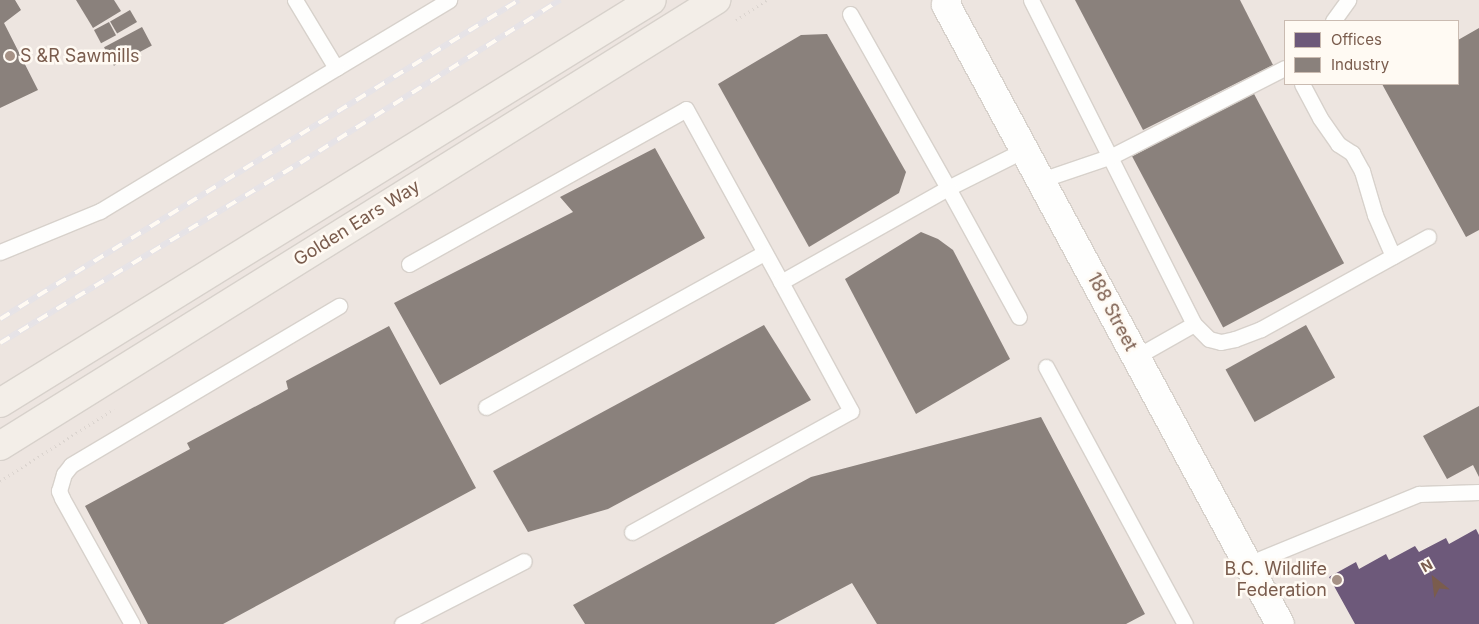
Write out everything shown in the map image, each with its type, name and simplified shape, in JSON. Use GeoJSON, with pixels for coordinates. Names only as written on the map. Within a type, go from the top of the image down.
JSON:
{"type":"FeatureCollection","features":[{"type":"Feature","properties":{"kind":"main road","name":"Golden Ears Way"},"geometry":{"type":"LineString","coordinates":[[0,403],[652,0]]}},
{"type":"Feature","properties":{"kind":"main road","name":"Golden Ears Way"},"geometry":{"type":"LineString","coordinates":[[0,446],[716,0]]}},
{"type":"Feature","properties":{"kind":"street","name":"188 Street"},"geometry":{"type":"LineString","coordinates":[[947,0],[946,6],[1280,624]]}},
{"type":"Feature","properties":{"kind":"lane"},"geometry":{"type":"LineString","coordinates":[[295,0],[336,68]]}},
{"type":"Feature","properties":{"kind":"lane"},"geometry":{"type":"LineString","coordinates":[[0,252],[100,211],[449,0]]}},
{"type":"Feature","properties":{"kind":"lane"},"geometry":{"type":"LineString","coordinates":[[1031,0],[1112,156],[1194,324],[1209,338],[1221,342],[1261,329],[1428,237]]}},
{"type":"Feature","properties":{"kind":"lane"},"geometry":{"type":"LineString","coordinates":[[1334,20],[1348,0]]}},
{"type":"Feature","properties":{"kind":"lane"},"geometry":{"type":"LineString","coordinates":[[850,14],[1019,317]]}},
{"type":"Feature","properties":{"kind":"lane"},"geometry":{"type":"LineString","coordinates":[[1041,180],[1112,156],[1284,69]]}},
{"type":"Feature","properties":{"kind":"lane"},"geometry":{"type":"LineString","coordinates":[[1303,85],[1320,118],[1338,144],[1352,153],[1362,171],[1375,215],[1392,256]]}},
{"type":"Feature","properties":{"kind":"lane"},"geometry":{"type":"LineString","coordinates":[[409,264],[686,110],[851,411],[632,532]]}},
{"type":"Feature","properties":{"kind":"lane"},"geometry":{"type":"LineString","coordinates":[[781,282],[948,188],[1024,150]]}},
{"type":"Feature","properties":{"kind":"lane"},"geometry":{"type":"LineString","coordinates":[[486,407],[764,253]]}},
{"type":"Feature","properties":{"kind":"lane"},"geometry":{"type":"LineString","coordinates":[[132,624],[62,498],[60,491],[64,474],[72,465],[339,306]]}},
{"type":"Feature","properties":{"kind":"lane"},"geometry":{"type":"LineString","coordinates":[[1136,356],[1194,324]]}},
{"type":"Feature","properties":{"kind":"lane"},"geometry":{"type":"LineString","coordinates":[[1046,367],[1185,624]]}},
{"type":"Feature","properties":{"kind":"lane"},"geometry":{"type":"LineString","coordinates":[[1248,564],[1419,494],[1479,492]]}},
{"type":"Feature","properties":{"kind":"lane"},"geometry":{"type":"LineString","coordinates":[[402,624],[524,561]]}},
{"type":"Feature","properties":{"kind":"shaded area"},"geometry":{"type":"Polygon","coordinates":[[[0,0],[1479,0],[1479,624],[0,624],[0,0]]]}},
{"type":"Feature","properties":{"kind":"building: Offices"},"geometry":{"type":"Polygon","coordinates":[[[1476,529],[1479,535],[1479,624],[1355,624],[1329,577],[1356,562],[1359,569],[1386,554],[1389,560],[1415,546],[1419,552],[1446,538],[1449,544],[1476,529]]]}},
{"type":"Feature","properties":{"kind":"building: Industry","name":"S &R Sawmills"},"geometry":{"type":"Polygon","coordinates":[[[0,0],[15,0],[21,10],[4,23],[38,90],[0,108],[0,0]]]}},
{"type":"Feature","properties":{"kind":"building: Industry"},"geometry":{"type":"Polygon","coordinates":[[[76,0],[114,0],[121,11],[93,28],[76,0]]]}},
{"type":"Feature","properties":{"kind":"building: Industry"},"geometry":{"type":"Polygon","coordinates":[[[1075,0],[1240,0],[1273,65],[1143,130],[1075,0]]]}},
{"type":"Feature","properties":{"kind":"building: Industry"},"geometry":{"type":"Polygon","coordinates":[[[130,10],[137,22],[117,34],[110,22],[130,10]]]}},
{"type":"Feature","properties":{"kind":"building: Industry"},"geometry":{"type":"Polygon","coordinates":[[[109,22],[116,35],[101,43],[94,30],[109,22]]]}},
{"type":"Feature","properties":{"kind":"building: Industry"},"geometry":{"type":"Polygon","coordinates":[[[142,27],[152,46],[114,66],[104,47],[142,27]]]}},
{"type":"Feature","properties":{"kind":"building: Industry"},"geometry":{"type":"Polygon","coordinates":[[[1479,28],[1479,230],[1466,237],[1383,85],[1459,85],[1459,39],[1479,28]]]}},
{"type":"Feature","properties":{"kind":"building: Industry"},"geometry":{"type":"Polygon","coordinates":[[[827,34],[906,172],[899,193],[809,247],[718,84],[801,35],[827,34]]]}},
{"type":"Feature","properties":{"kind":"building: Industry"},"geometry":{"type":"Polygon","coordinates":[[[1253,92],[1344,263],[1223,328],[1132,156],[1253,92]]]}},
{"type":"Feature","properties":{"kind":"building: Industry"},"geometry":{"type":"Polygon","coordinates":[[[655,148],[705,238],[440,385],[394,303],[573,212],[560,197],[655,148]]]}},
{"type":"Feature","properties":{"kind":"building: Industry"},"geometry":{"type":"Polygon","coordinates":[[[921,232],[938,239],[953,250],[1010,359],[916,414],[845,279],[921,232]]]}},
{"type":"Feature","properties":{"kind":"building: Industry"},"geometry":{"type":"Polygon","coordinates":[[[764,325],[811,400],[608,509],[528,532],[493,471],[764,325]]]}},
{"type":"Feature","properties":{"kind":"building: Industry"},"geometry":{"type":"Polygon","coordinates":[[[1306,325],[1335,377],[1255,422],[1226,370],[1306,325]]]}},
{"type":"Feature","properties":{"kind":"building: Industry"},"geometry":{"type":"Polygon","coordinates":[[[389,326],[476,488],[223,624],[148,624],[85,506],[190,449],[187,443],[288,389],[286,381],[389,326]]]}},
{"type":"Feature","properties":{"kind":"building: Industry"},"geometry":{"type":"Polygon","coordinates":[[[1479,406],[1479,477],[1473,465],[1447,479],[1423,436],[1479,406]]]}},
{"type":"Feature","properties":{"kind":"building: Industry"},"geometry":{"type":"Polygon","coordinates":[[[1041,417],[1145,614],[1126,624],[877,624],[852,583],[774,624],[585,624],[573,605],[811,477],[1041,417]]]}},
{"type":"Feature","properties":{"kind":"railway"},"geometry":{"type":"LineString","coordinates":[[0,319],[519,0]]}},
{"type":"Feature","properties":{"kind":"railway"},"geometry":{"type":"LineString","coordinates":[[0,343],[300,163],[560,0]]}},
{"type":"Feature","properties":{"kind":"place","name":"S &R Sawmills"},"geometry":{"type":"Point","coordinates":[10,56]}},
{"type":"Feature","properties":{"kind":"place","name":"B.C. Wildlife Federation"},"geometry":{"type":"Point","coordinates":[1337,580]}}]}
